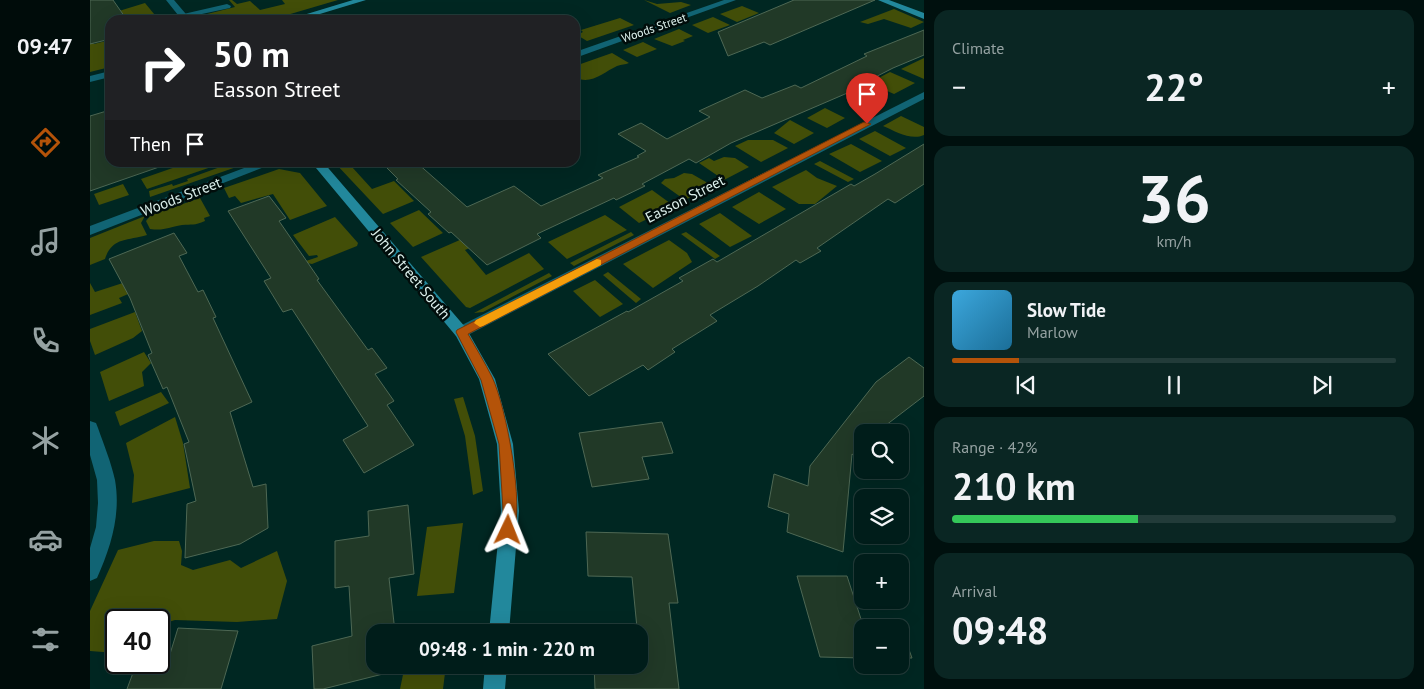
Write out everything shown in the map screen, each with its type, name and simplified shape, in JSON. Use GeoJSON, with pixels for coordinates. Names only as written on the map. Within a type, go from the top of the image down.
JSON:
{"type":"FeatureCollection","features":[{"type":"Feature","properties":{"kind":"street"},"geometry":{"type":"LineString","coordinates":[[170,0],[182,15]]}},
{"type":"Feature","properties":{"kind":"street"},"geometry":{"type":"LineString","coordinates":[[308,15],[360,0]]}},
{"type":"Feature","properties":{"kind":"street","name":"Woods Street"},"geometry":{"type":"LineString","coordinates":[[580,53],[732,0]]}},
{"type":"Feature","properties":{"kind":"street"},"geometry":{"type":"LineString","coordinates":[[882,0],[924,16]]}},
{"type":"Feature","properties":{"kind":"street"},"geometry":{"type":"LineString","coordinates":[[196,15],[227,6]]}},
{"type":"Feature","properties":{"kind":"street"},"geometry":{"type":"LineString","coordinates":[[90,79],[105,75]]}},
{"type":"Feature","properties":{"kind":"street","name":"Easson Street"},"geometry":{"type":"LineString","coordinates":[[461,332],[924,95]]}},
{"type":"Feature","properties":{"kind":"street","name":"Woods Street"},"geometry":{"type":"LineString","coordinates":[[90,231],[259,167]]}},
{"type":"Feature","properties":{"kind":"street","name":"John Street South"},"geometry":{"type":"LineString","coordinates":[[320,167],[461,332],[487,379],[505,444],[510,510],[500,624]]}},
{"type":"Feature","properties":{"kind":"street"},"geometry":{"type":"LineString","coordinates":[[90,428],[106,481],[107,517],[97,557],[90,571]]}},
{"type":"Feature","properties":{"kind":"street"},"geometry":{"type":"LineString","coordinates":[[494,689],[495,674]]}},
{"type":"Feature","properties":{"kind":"green space"},"geometry":{"type":"Polygon","coordinates":[[[229,0],[237,4],[250,1],[260,10],[285,4],[282,0],[338,0],[287,15],[207,14],[235,7],[229,0]]]}},
{"type":"Feature","properties":{"kind":"green space"},"geometry":{"type":"Polygon","coordinates":[[[644,0],[657,4],[681,2],[691,5],[670,13],[644,0]]]}},
{"type":"Feature","properties":{"kind":"green space"},"geometry":{"type":"Polygon","coordinates":[[[145,3],[155,15],[123,15],[119,11],[145,3]]]}},
{"type":"Feature","properties":{"kind":"green space"},"geometry":{"type":"Polygon","coordinates":[[[742,6],[759,13],[737,22],[720,14],[742,6]]]}},
{"type":"Feature","properties":{"kind":"green space"},"geometry":{"type":"Polygon","coordinates":[[[894,9],[924,22],[911,28],[884,19],[868,24],[860,22],[894,9]]]}},
{"type":"Feature","properties":{"kind":"green space"},"geometry":{"type":"Polygon","coordinates":[[[713,17],[730,25],[708,33],[692,25],[713,17]]]}},
{"type":"Feature","properties":{"kind":"green space"},"geometry":{"type":"Polygon","coordinates":[[[620,18],[634,25],[587,41],[580,37],[580,34],[583,32],[581,30],[620,18]]]}},
{"type":"Feature","properties":{"kind":"green space"},"geometry":{"type":"Polygon","coordinates":[[[679,29],[693,36],[672,46],[654,39],[679,29]]]}},
{"type":"Feature","properties":{"kind":"green space"},"geometry":{"type":"Polygon","coordinates":[[[90,39],[94,44],[105,41],[105,68],[90,72],[90,39]]]}},
{"type":"Feature","properties":{"kind":"green space"},"geometry":{"type":"Polygon","coordinates":[[[643,42],[657,49],[637,57],[623,50],[643,42]]]}},
{"type":"Feature","properties":{"kind":"green space"},"geometry":{"type":"Polygon","coordinates":[[[612,53],[629,63],[617,66],[586,80],[580,79],[580,64],[612,53]]]}},
{"type":"Feature","properties":{"kind":"green space"},"geometry":{"type":"Polygon","coordinates":[[[924,58],[924,79],[901,69],[924,58]]]}},
{"type":"Feature","properties":{"kind":"green space"},"geometry":{"type":"Polygon","coordinates":[[[890,72],[915,83],[894,94],[869,83],[890,72]]]}},
{"type":"Feature","properties":{"kind":"green space"},"geometry":{"type":"Polygon","coordinates":[[[867,88],[886,97],[866,108],[846,98],[867,88]]]}},
{"type":"Feature","properties":{"kind":"green space"},"geometry":{"type":"Polygon","coordinates":[[[825,108],[845,118],[827,128],[807,118],[825,108]]]}},
{"type":"Feature","properties":{"kind":"green space"},"geometry":{"type":"Polygon","coordinates":[[[901,116],[924,127],[924,135],[919,137],[908,136],[883,126],[901,116]]]}},
{"type":"Feature","properties":{"kind":"green space"},"geometry":{"type":"Polygon","coordinates":[[[790,120],[814,133],[794,144],[774,133],[790,120]]]}},
{"type":"Feature","properties":{"kind":"green space"},"geometry":{"type":"Polygon","coordinates":[[[875,131],[906,148],[890,156],[859,139],[875,131]]]}},
{"type":"Feature","properties":{"kind":"green space"},"geometry":{"type":"Polygon","coordinates":[[[748,140],[773,140],[788,148],[761,162],[735,146],[748,140]]]}},
{"type":"Feature","properties":{"kind":"green space"},"geometry":{"type":"Polygon","coordinates":[[[851,144],[882,161],[860,172],[829,154],[851,144]]]}},
{"type":"Feature","properties":{"kind":"green space"},"geometry":{"type":"Polygon","coordinates":[[[724,157],[735,158],[749,167],[724,180],[699,163],[709,158],[714,161],[724,157]]]}},
{"type":"Feature","properties":{"kind":"green space"},"geometry":{"type":"Polygon","coordinates":[[[820,161],[854,179],[848,182],[814,164],[820,161]]]}},
{"type":"Feature","properties":{"kind":"green space"},"geometry":{"type":"Polygon","coordinates":[[[176,167],[211,167],[147,189],[141,179],[176,167]]]}},
{"type":"Feature","properties":{"kind":"green space"},"geometry":{"type":"Polygon","coordinates":[[[220,167],[236,167],[150,197],[149,191],[172,184],[173,186],[188,181],[187,179],[220,167]]]}},
{"type":"Feature","properties":{"kind":"green space"},"geometry":{"type":"Polygon","coordinates":[[[339,167],[352,167],[372,189],[394,181],[414,201],[383,214],[339,167]]]}},
{"type":"Feature","properties":{"kind":"green space"},"geometry":{"type":"Polygon","coordinates":[[[279,169],[300,173],[327,206],[290,220],[273,194],[241,203],[235,196],[229,198],[224,188],[279,169]]]}},
{"type":"Feature","properties":{"kind":"green space"},"geometry":{"type":"Polygon","coordinates":[[[806,170],[817,178],[837,186],[815,204],[799,204],[772,187],[806,170]]]}},
{"type":"Feature","properties":{"kind":"green space"},"geometry":{"type":"Polygon","coordinates":[[[684,173],[692,174],[713,186],[685,200],[661,183],[665,179],[674,178],[684,173]]]}},
{"type":"Feature","properties":{"kind":"green space"},"geometry":{"type":"Polygon","coordinates":[[[123,184],[129,195],[99,205],[94,194],[123,184]]]}},
{"type":"Feature","properties":{"kind":"green space"},"geometry":{"type":"Polygon","coordinates":[[[652,190],[674,206],[639,223],[619,207],[652,190]]]}},
{"type":"Feature","properties":{"kind":"green space"},"geometry":{"type":"Polygon","coordinates":[[[759,192],[786,209],[759,224],[732,207],[759,192]]]}},
{"type":"Feature","properties":{"kind":"green space"},"geometry":{"type":"Polygon","coordinates":[[[200,198],[210,216],[204,218],[205,221],[163,229],[150,229],[146,221],[151,215],[200,198]]]}},
{"type":"Feature","properties":{"kind":"green space"},"geometry":{"type":"Polygon","coordinates":[[[419,210],[443,233],[413,247],[390,223],[419,210]]]}},
{"type":"Feature","properties":{"kind":"green space"},"geometry":{"type":"Polygon","coordinates":[[[720,213],[752,236],[730,247],[699,224],[720,213]]]}},
{"type":"Feature","properties":{"kind":"green space"},"geometry":{"type":"Polygon","coordinates":[[[605,215],[627,230],[567,259],[548,242],[605,215]]]}},
{"type":"Feature","properties":{"kind":"green space"},"geometry":{"type":"Polygon","coordinates":[[[145,216],[141,223],[147,235],[116,243],[105,259],[90,265],[90,238],[145,216]]]}},
{"type":"Feature","properties":{"kind":"green space"},"geometry":{"type":"Polygon","coordinates":[[[335,217],[358,243],[357,246],[312,264],[307,263],[306,261],[318,257],[317,255],[309,256],[293,235],[335,217]]]}},
{"type":"Feature","properties":{"kind":"green space"},"geometry":{"type":"Polygon","coordinates":[[[478,232],[485,241],[465,250],[486,275],[529,253],[544,269],[470,308],[466,307],[421,257],[478,232]]]}},
{"type":"Feature","properties":{"kind":"green space"},"geometry":{"type":"Polygon","coordinates":[[[631,232],[634,235],[574,266],[570,263],[631,232]]]}},
{"type":"Feature","properties":{"kind":"green space"},"geometry":{"type":"Polygon","coordinates":[[[686,232],[720,256],[715,259],[681,234],[686,232]]]}},
{"type":"Feature","properties":{"kind":"green space"},"geometry":{"type":"Polygon","coordinates":[[[669,240],[687,253],[692,262],[653,288],[623,264],[669,240]]]}},
{"type":"Feature","properties":{"kind":"green space"},"geometry":{"type":"Polygon","coordinates":[[[608,272],[641,299],[636,303],[603,275],[608,272]]]}},
{"type":"Feature","properties":{"kind":"green space"},"geometry":{"type":"Polygon","coordinates":[[[549,273],[552,276],[483,312],[474,313],[549,273]]]}},
{"type":"Feature","properties":{"kind":"green space"},"geometry":{"type":"Polygon","coordinates":[[[595,280],[623,304],[600,317],[573,291],[595,280]]]}},
{"type":"Feature","properties":{"kind":"green space"},"geometry":{"type":"Polygon","coordinates":[[[129,281],[135,291],[119,298],[122,303],[90,315],[90,283],[95,292],[129,281]]]}},
{"type":"Feature","properties":{"kind":"green space"},"geometry":{"type":"Polygon","coordinates":[[[135,312],[142,331],[133,338],[95,355],[90,341],[90,329],[135,312]]]}},
{"type":"Feature","properties":{"kind":"green space"},"geometry":{"type":"Polygon","coordinates":[[[144,352],[151,363],[142,372],[144,386],[109,401],[100,372],[144,352]]]}},
{"type":"Feature","properties":{"kind":"green space"},"geometry":{"type":"Polygon","coordinates":[[[161,392],[169,403],[120,426],[115,412],[161,392]]]}},
{"type":"Feature","properties":{"kind":"green space"},"geometry":{"type":"Polygon","coordinates":[[[463,397],[475,436],[483,491],[473,495],[465,436],[454,399],[463,397]]]}},
{"type":"Feature","properties":{"kind":"green space"},"geometry":{"type":"Polygon","coordinates":[[[175,417],[183,443],[190,488],[132,503],[134,475],[126,443],[175,417]]]}},
{"type":"Feature","properties":{"kind":"green space"},"geometry":{"type":"Polygon","coordinates":[[[463,523],[454,593],[417,596],[427,527],[463,523]]]}},
{"type":"Feature","properties":{"kind":"green space"},"geometry":{"type":"Polygon","coordinates":[[[154,541],[179,541],[182,551],[181,565],[193,570],[230,560],[241,568],[277,551],[287,581],[277,619],[237,622],[175,620],[170,622],[170,609],[105,609],[105,652],[90,651],[90,611],[118,550],[154,541]]]}},
{"type":"Feature","properties":{"kind":"green space"},"geometry":{"type":"Polygon","coordinates":[[[403,674],[445,674],[443,689],[400,689],[403,674]]]}},
{"type":"Feature","properties":{"kind":"building"},"geometry":{"type":"Polygon","coordinates":[[[90,0],[113,0],[124,15],[105,15],[105,40],[90,44],[90,0]]]}},
{"type":"Feature","properties":{"kind":"building"},"geometry":{"type":"Polygon","coordinates":[[[794,0],[875,0],[770,45],[764,42],[728,56],[718,32],[794,0]]]}},
{"type":"Feature","properties":{"kind":"building"},"geometry":{"type":"Polygon","coordinates":[[[924,30],[924,55],[856,87],[859,88],[731,143],[696,163],[689,159],[642,184],[645,186],[616,200],[614,198],[537,234],[541,238],[487,265],[428,214],[431,212],[396,180],[398,179],[386,167],[422,167],[467,207],[514,186],[541,206],[603,178],[598,175],[639,157],[637,156],[646,151],[618,134],[641,123],[667,139],[710,117],[699,111],[745,90],[762,98],[795,85],[801,88],[867,56],[864,54],[924,30]]]}},
{"type":"Feature","properties":{"kind":"building"},"geometry":{"type":"Polygon","coordinates":[[[105,112],[105,167],[159,167],[90,191],[90,116],[105,112]]]}},
{"type":"Feature","properties":{"kind":"building"},"geometry":{"type":"Polygon","coordinates":[[[924,144],[924,184],[895,203],[888,199],[817,248],[821,251],[800,263],[796,260],[710,315],[717,321],[672,349],[675,352],[648,370],[643,365],[589,396],[548,354],[683,281],[679,278],[713,259],[717,262],[851,184],[854,186],[924,144]]]}},
{"type":"Feature","properties":{"kind":"building"},"geometry":{"type":"Polygon","coordinates":[[[269,196],[286,218],[279,221],[319,279],[317,280],[368,350],[372,348],[387,368],[375,374],[394,401],[387,405],[414,445],[364,473],[343,440],[368,426],[292,309],[283,312],[264,281],[271,278],[228,211],[269,196]]]}},
{"type":"Feature","properties":{"kind":"building"},"geometry":{"type":"Polygon","coordinates":[[[174,233],[187,253],[179,256],[198,292],[203,290],[216,317],[213,318],[252,402],[230,412],[253,487],[266,484],[268,528],[240,544],[185,558],[187,504],[196,501],[184,444],[189,442],[167,387],[163,389],[148,355],[152,353],[130,298],[109,259],[174,233]]]}},
{"type":"Feature","properties":{"kind":"building"},"geometry":{"type":"Polygon","coordinates":[[[909,357],[924,368],[924,396],[887,424],[854,424],[854,455],[852,454],[843,552],[787,532],[789,514],[768,507],[774,474],[808,486],[810,466],[876,382],[909,357]]]}},
{"type":"Feature","properties":{"kind":"building"},"geometry":{"type":"Polygon","coordinates":[[[662,422],[673,453],[642,457],[649,479],[592,487],[579,433],[662,422]]]}},
{"type":"Feature","properties":{"kind":"building"},"geometry":{"type":"Polygon","coordinates":[[[408,505],[414,574],[389,578],[394,624],[366,624],[366,674],[383,674],[323,689],[314,689],[312,646],[352,636],[349,586],[335,588],[335,541],[369,536],[368,511],[408,505]]]}},
{"type":"Feature","properties":{"kind":"building"},"geometry":{"type":"Polygon","coordinates":[[[586,532],[668,534],[678,603],[669,603],[679,689],[595,689],[594,674],[648,674],[648,624],[637,624],[632,577],[588,576],[586,532]]]}},
{"type":"Feature","properties":{"kind":"building"},"geometry":{"type":"Polygon","coordinates":[[[797,576],[847,576],[854,598],[854,609],[858,609],[861,619],[854,619],[854,658],[820,657],[797,576]]]}},
{"type":"Feature","properties":{"kind":"building"},"geometry":{"type":"Polygon","coordinates":[[[178,628],[238,631],[221,689],[127,689],[133,674],[170,674],[170,654],[178,628]]]}},
{"type":"Feature","properties":{"kind":"slow traffic"},"geometry":{"type":"LineString","coordinates":[[480,323],[597,262]]}},
{"type":"Feature","properties":{"kind":"route"},"geometry":{"type":"LineString","coordinates":[[508,530],[510,510],[505,444],[487,379],[461,332],[867,124]]}}]}
